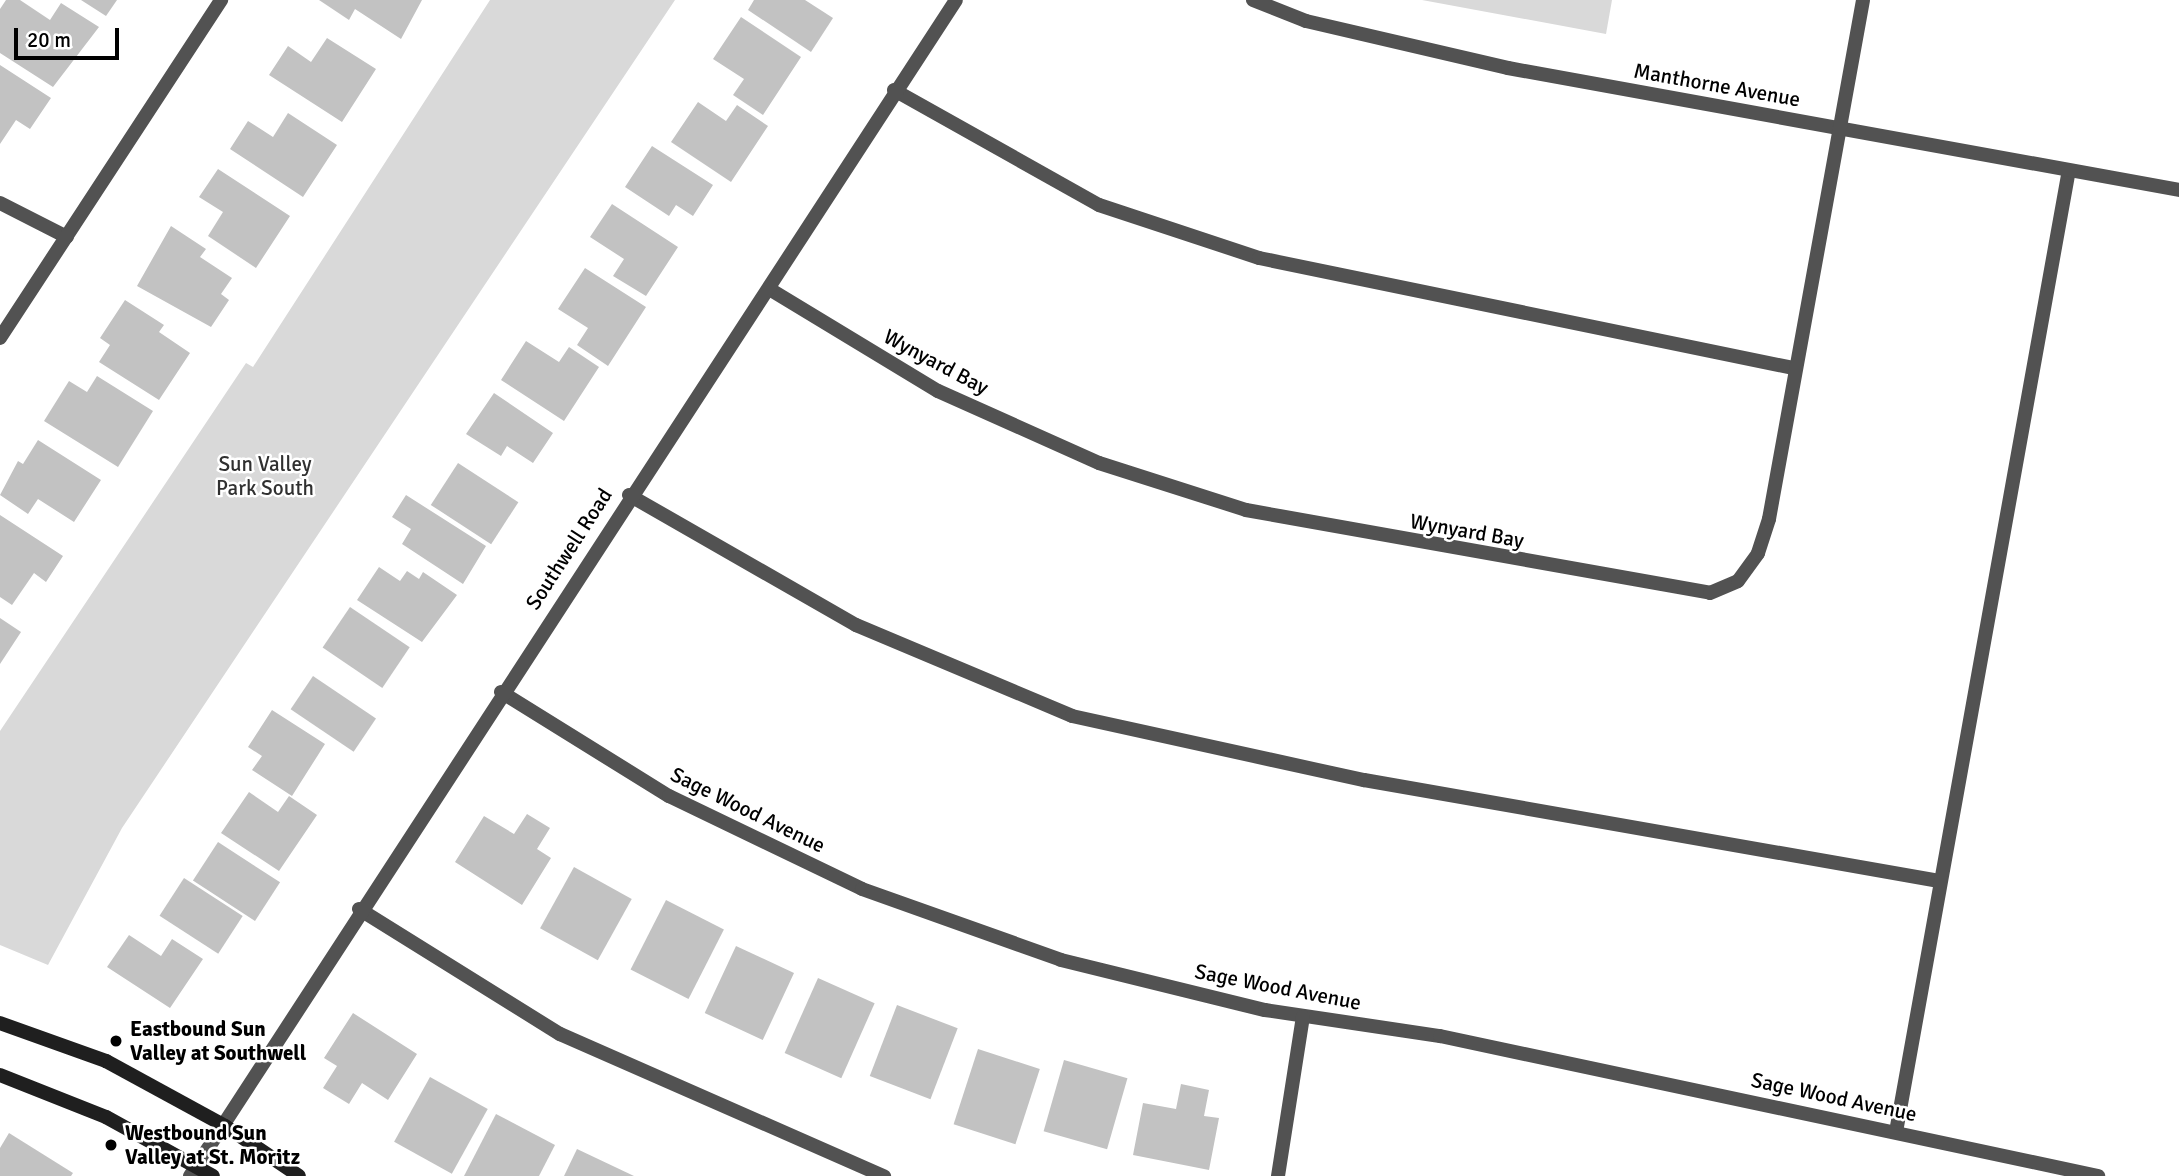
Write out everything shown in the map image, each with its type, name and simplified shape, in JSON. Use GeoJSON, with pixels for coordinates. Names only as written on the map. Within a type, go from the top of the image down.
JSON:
{"type":"FeatureCollection","features":[{"type":"Feature","properties":{"kind":"street"},"geometry":{"type":"LineString","coordinates":[[0,338],[221,0]]}},
{"type":"Feature","properties":{"kind":"street","name":"Southwell Road"},"geometry":{"type":"LineString","coordinates":[[193,1171],[225,1126],[359,909],[724,349],[771,290],[894,90],[956,0]]}},
{"type":"Feature","properties":{"kind":"street","name":"Manthorne Avenue"},"geometry":{"type":"LineString","coordinates":[[1254,0],[1382,40],[1839,129],[2179,190]]}},
{"type":"Feature","properties":{"kind":"street"},"geometry":{"type":"LineString","coordinates":[[1839,129],[1863,0]]}},
{"type":"Feature","properties":{"kind":"street"},"geometry":{"type":"LineString","coordinates":[[894,90],[1099,205],[1259,258],[1793,369]]}},
{"type":"Feature","properties":{"kind":"street","name":"Wynyard Bay"},"geometry":{"type":"LineString","coordinates":[[771,290],[938,391],[1099,463],[1246,510],[1710,593],[1738,581],[1758,554],[1839,129]]}},
{"type":"Feature","properties":{"kind":"street"},"geometry":{"type":"LineString","coordinates":[[1896,1132],[1938,881],[2069,170]]}},
{"type":"Feature","properties":{"kind":"street"},"geometry":{"type":"LineString","coordinates":[[0,203],[67,237]]}},
{"type":"Feature","properties":{"kind":"street"},"geometry":{"type":"LineString","coordinates":[[629,495],[856,625],[1072,716],[1364,780],[1938,881]]}},
{"type":"Feature","properties":{"kind":"street","name":"Sage Wood Avenue"},"geometry":{"type":"LineString","coordinates":[[501,692],[669,796],[862,889],[1061,960],[1303,1017],[1440,1036],[2098,1176]]}},
{"type":"Feature","properties":{"kind":"street"},"geometry":{"type":"LineString","coordinates":[[359,909],[560,1034],[884,1176]]}},
{"type":"Feature","properties":{"kind":"street"},"geometry":{"type":"LineString","coordinates":[[1278,1176],[1303,1017]]}},
{"type":"Feature","properties":{"kind":"street"},"geometry":{"type":"LineString","coordinates":[[0,1023],[106,1061],[225,1126],[299,1176]]}},
{"type":"Feature","properties":{"kind":"street"},"geometry":{"type":"LineString","coordinates":[[0,1075],[106,1117],[193,1171],[213,1176]]}},
{"type":"Feature","properties":{"kind":"green space","name":"Sun Valley Park South"},"geometry":{"type":"Polygon","coordinates":[[[490,0],[675,0],[122,828],[48,965],[0,945],[0,731],[246,363],[253,367],[490,0]]]}},
{"type":"Feature","properties":{"kind":"green space"},"geometry":{"type":"Polygon","coordinates":[[[1422,0],[1612,0],[1606,34],[1422,0]]]}},
{"type":"Feature","properties":{"kind":"building"},"geometry":{"type":"Polygon","coordinates":[[[6,0],[20,0],[50,20],[61,3],[99,27],[53,87],[0,53],[0,9],[6,0]]]}},
{"type":"Feature","properties":{"kind":"building"},"geometry":{"type":"Polygon","coordinates":[[[81,0],[117,0],[106,16],[81,0]]]}},
{"type":"Feature","properties":{"kind":"building"},"geometry":{"type":"Polygon","coordinates":[[[319,0],[422,0],[401,39],[355,9],[349,20],[319,0]]]}},
{"type":"Feature","properties":{"kind":"building"},"geometry":{"type":"Polygon","coordinates":[[[754,0],[805,0],[833,18],[811,52],[748,10],[754,0]]]}},
{"type":"Feature","properties":{"kind":"building"},"geometry":{"type":"Polygon","coordinates":[[[741,17],[801,57],[763,115],[733,95],[744,79],[713,59],[741,17]]]}},
{"type":"Feature","properties":{"kind":"building"},"geometry":{"type":"Polygon","coordinates":[[[327,38],[376,69],[342,122],[269,75],[288,46],[311,62],[327,38]]]}},
{"type":"Feature","properties":{"kind":"building"},"geometry":{"type":"Polygon","coordinates":[[[0,65],[51,98],[30,129],[16,120],[0,144],[0,65]]]}},
{"type":"Feature","properties":{"kind":"building"},"geometry":{"type":"Polygon","coordinates":[[[698,102],[726,121],[737,105],[768,126],[731,182],[671,142],[698,102]]]}},
{"type":"Feature","properties":{"kind":"building"},"geometry":{"type":"Polygon","coordinates":[[[288,113],[337,145],[303,197],[230,149],[248,121],[273,137],[288,113]]]}},
{"type":"Feature","properties":{"kind":"building"},"geometry":{"type":"Polygon","coordinates":[[[652,146],[713,185],[693,216],[676,205],[669,216],[625,187],[652,146]]]}},
{"type":"Feature","properties":{"kind":"building"},"geometry":{"type":"Polygon","coordinates":[[[218,169],[290,216],[256,268],[208,236],[223,212],[199,197],[218,169]]]}},
{"type":"Feature","properties":{"kind":"building"},"geometry":{"type":"Polygon","coordinates":[[[612,204],[678,247],[646,296],[613,276],[624,259],[590,237],[612,204]]]}},
{"type":"Feature","properties":{"kind":"building"},"geometry":{"type":"Polygon","coordinates":[[[171,226],[206,249],[200,257],[232,278],[221,294],[229,300],[211,327],[137,286],[171,226]]]}},
{"type":"Feature","properties":{"kind":"building"},"geometry":{"type":"Polygon","coordinates":[[[585,268],[646,307],[608,366],[577,345],[588,328],[558,309],[585,268]]]}},
{"type":"Feature","properties":{"kind":"building"},"geometry":{"type":"Polygon","coordinates":[[[125,300],[164,325],[159,332],[190,353],[159,400],[99,362],[110,345],[100,338],[125,300]]]}},
{"type":"Feature","properties":{"kind":"building"},"geometry":{"type":"Polygon","coordinates":[[[526,341],[559,362],[569,347],[599,367],[564,421],[501,380],[526,341]]]}},
{"type":"Feature","properties":{"kind":"building"},"geometry":{"type":"Polygon","coordinates":[[[97,376],[153,411],[118,467],[44,421],[69,381],[87,392],[97,376]]]}},
{"type":"Feature","properties":{"kind":"building"},"geometry":{"type":"Polygon","coordinates":[[[494,393],[553,433],[533,463],[507,446],[501,456],[466,434],[494,393]]]}},
{"type":"Feature","properties":{"kind":"building"},"geometry":{"type":"Polygon","coordinates":[[[38,440],[101,480],[74,522],[38,499],[28,514],[0,495],[18,461],[23,464],[38,440]]]}},
{"type":"Feature","properties":{"kind":"building"},"geometry":{"type":"Polygon","coordinates":[[[458,463],[518,502],[491,544],[431,505],[458,463]]]}},
{"type":"Feature","properties":{"kind":"building"},"geometry":{"type":"Polygon","coordinates":[[[406,495],[486,546],[463,584],[402,544],[411,529],[392,517],[406,495]]]}},
{"type":"Feature","properties":{"kind":"building"},"geometry":{"type":"Polygon","coordinates":[[[0,515],[63,556],[46,582],[34,573],[12,605],[0,597],[0,515]]]}},
{"type":"Feature","properties":{"kind":"building"},"geometry":{"type":"Polygon","coordinates":[[[379,567],[400,581],[407,571],[419,579],[423,572],[457,595],[422,642],[357,600],[379,567]]]}},
{"type":"Feature","properties":{"kind":"building"},"geometry":{"type":"Polygon","coordinates":[[[350,607],[410,647],[382,688],[323,648],[350,607]]]}},
{"type":"Feature","properties":{"kind":"building"},"geometry":{"type":"Polygon","coordinates":[[[0,618],[21,632],[0,664],[0,618]]]}},
{"type":"Feature","properties":{"kind":"building"},"geometry":{"type":"Polygon","coordinates":[[[313,676],[376,718],[354,752],[291,709],[313,676]]]}},
{"type":"Feature","properties":{"kind":"building"},"geometry":{"type":"Polygon","coordinates":[[[272,710],[325,744],[292,796],[252,770],[262,756],[248,747],[272,710]]]}},
{"type":"Feature","properties":{"kind":"building"},"geometry":{"type":"Polygon","coordinates":[[[249,792],[278,812],[289,796],[317,815],[279,871],[221,833],[249,792]]]}},
{"type":"Feature","properties":{"kind":"building"},"geometry":{"type":"Polygon","coordinates":[[[527,814],[550,828],[537,849],[551,858],[522,905],[455,862],[484,816],[514,834],[527,814]]]}},
{"type":"Feature","properties":{"kind":"building"},"geometry":{"type":"Polygon","coordinates":[[[218,842],[280,882],[255,921],[193,881],[218,842]]]}},
{"type":"Feature","properties":{"kind":"building"},"geometry":{"type":"Polygon","coordinates":[[[574,867],[632,899],[598,960],[540,928],[574,867]]]}},
{"type":"Feature","properties":{"kind":"building"},"geometry":{"type":"Polygon","coordinates":[[[184,878],[243,916],[218,954],[159,916],[184,878]]]}},
{"type":"Feature","properties":{"kind":"building"},"geometry":{"type":"Polygon","coordinates":[[[666,900],[724,930],[689,999],[631,969],[666,900]]]}},
{"type":"Feature","properties":{"kind":"building"},"geometry":{"type":"Polygon","coordinates":[[[129,935],[161,956],[172,939],[203,959],[170,1008],[107,967],[129,935]]]}},
{"type":"Feature","properties":{"kind":"building"},"geometry":{"type":"Polygon","coordinates":[[[736,946],[794,973],[763,1040],[705,1013],[736,946]]]}},
{"type":"Feature","properties":{"kind":"building"},"geometry":{"type":"Polygon","coordinates":[[[818,978],[875,1003],[841,1078],[785,1053],[818,978]]]}},
{"type":"Feature","properties":{"kind":"building"},"geometry":{"type":"Polygon","coordinates":[[[897,1005],[958,1028],[930,1099],[870,1076],[897,1005]]]}},
{"type":"Feature","properties":{"kind":"building"},"geometry":{"type":"Polygon","coordinates":[[[353,1013],[417,1054],[388,1100],[362,1083],[349,1104],[323,1088],[337,1066],[324,1058],[353,1013]]]}},
{"type":"Feature","properties":{"kind":"building"},"geometry":{"type":"Polygon","coordinates":[[[978,1049],[1040,1069],[1015,1144],[954,1124],[978,1049]]]}},
{"type":"Feature","properties":{"kind":"building"},"geometry":{"type":"Polygon","coordinates":[[[1064,1060],[1127,1078],[1107,1149],[1044,1131],[1064,1060]]]}},
{"type":"Feature","properties":{"kind":"building"},"geometry":{"type":"Polygon","coordinates":[[[430,1077],[488,1109],[452,1174],[394,1142],[430,1077]]]}},
{"type":"Feature","properties":{"kind":"building"},"geometry":{"type":"Polygon","coordinates":[[[1181,1084],[1209,1090],[1204,1116],[1219,1118],[1209,1170],[1133,1155],[1143,1103],[1176,1109],[1181,1084]]]}},
{"type":"Feature","properties":{"kind":"building"},"geometry":{"type":"Polygon","coordinates":[[[496,1114],[555,1145],[539,1176],[464,1176],[496,1114]]]}},
{"type":"Feature","properties":{"kind":"building"},"geometry":{"type":"Polygon","coordinates":[[[9,1133],[73,1173],[71,1176],[0,1176],[0,1148],[9,1133]]]}},
{"type":"Feature","properties":{"kind":"building"},"geometry":{"type":"Polygon","coordinates":[[[577,1149],[634,1176],[564,1176],[577,1149]]]}},
{"type":"Feature","properties":{"kind":"place","name":"Eastbound Sun Valley at Southwell"},"geometry":{"type":"Point","coordinates":[116,1041]}},
{"type":"Feature","properties":{"kind":"place","name":"Westbound Sun Valley at St. Moritz"},"geometry":{"type":"Point","coordinates":[111,1145]}}]}
